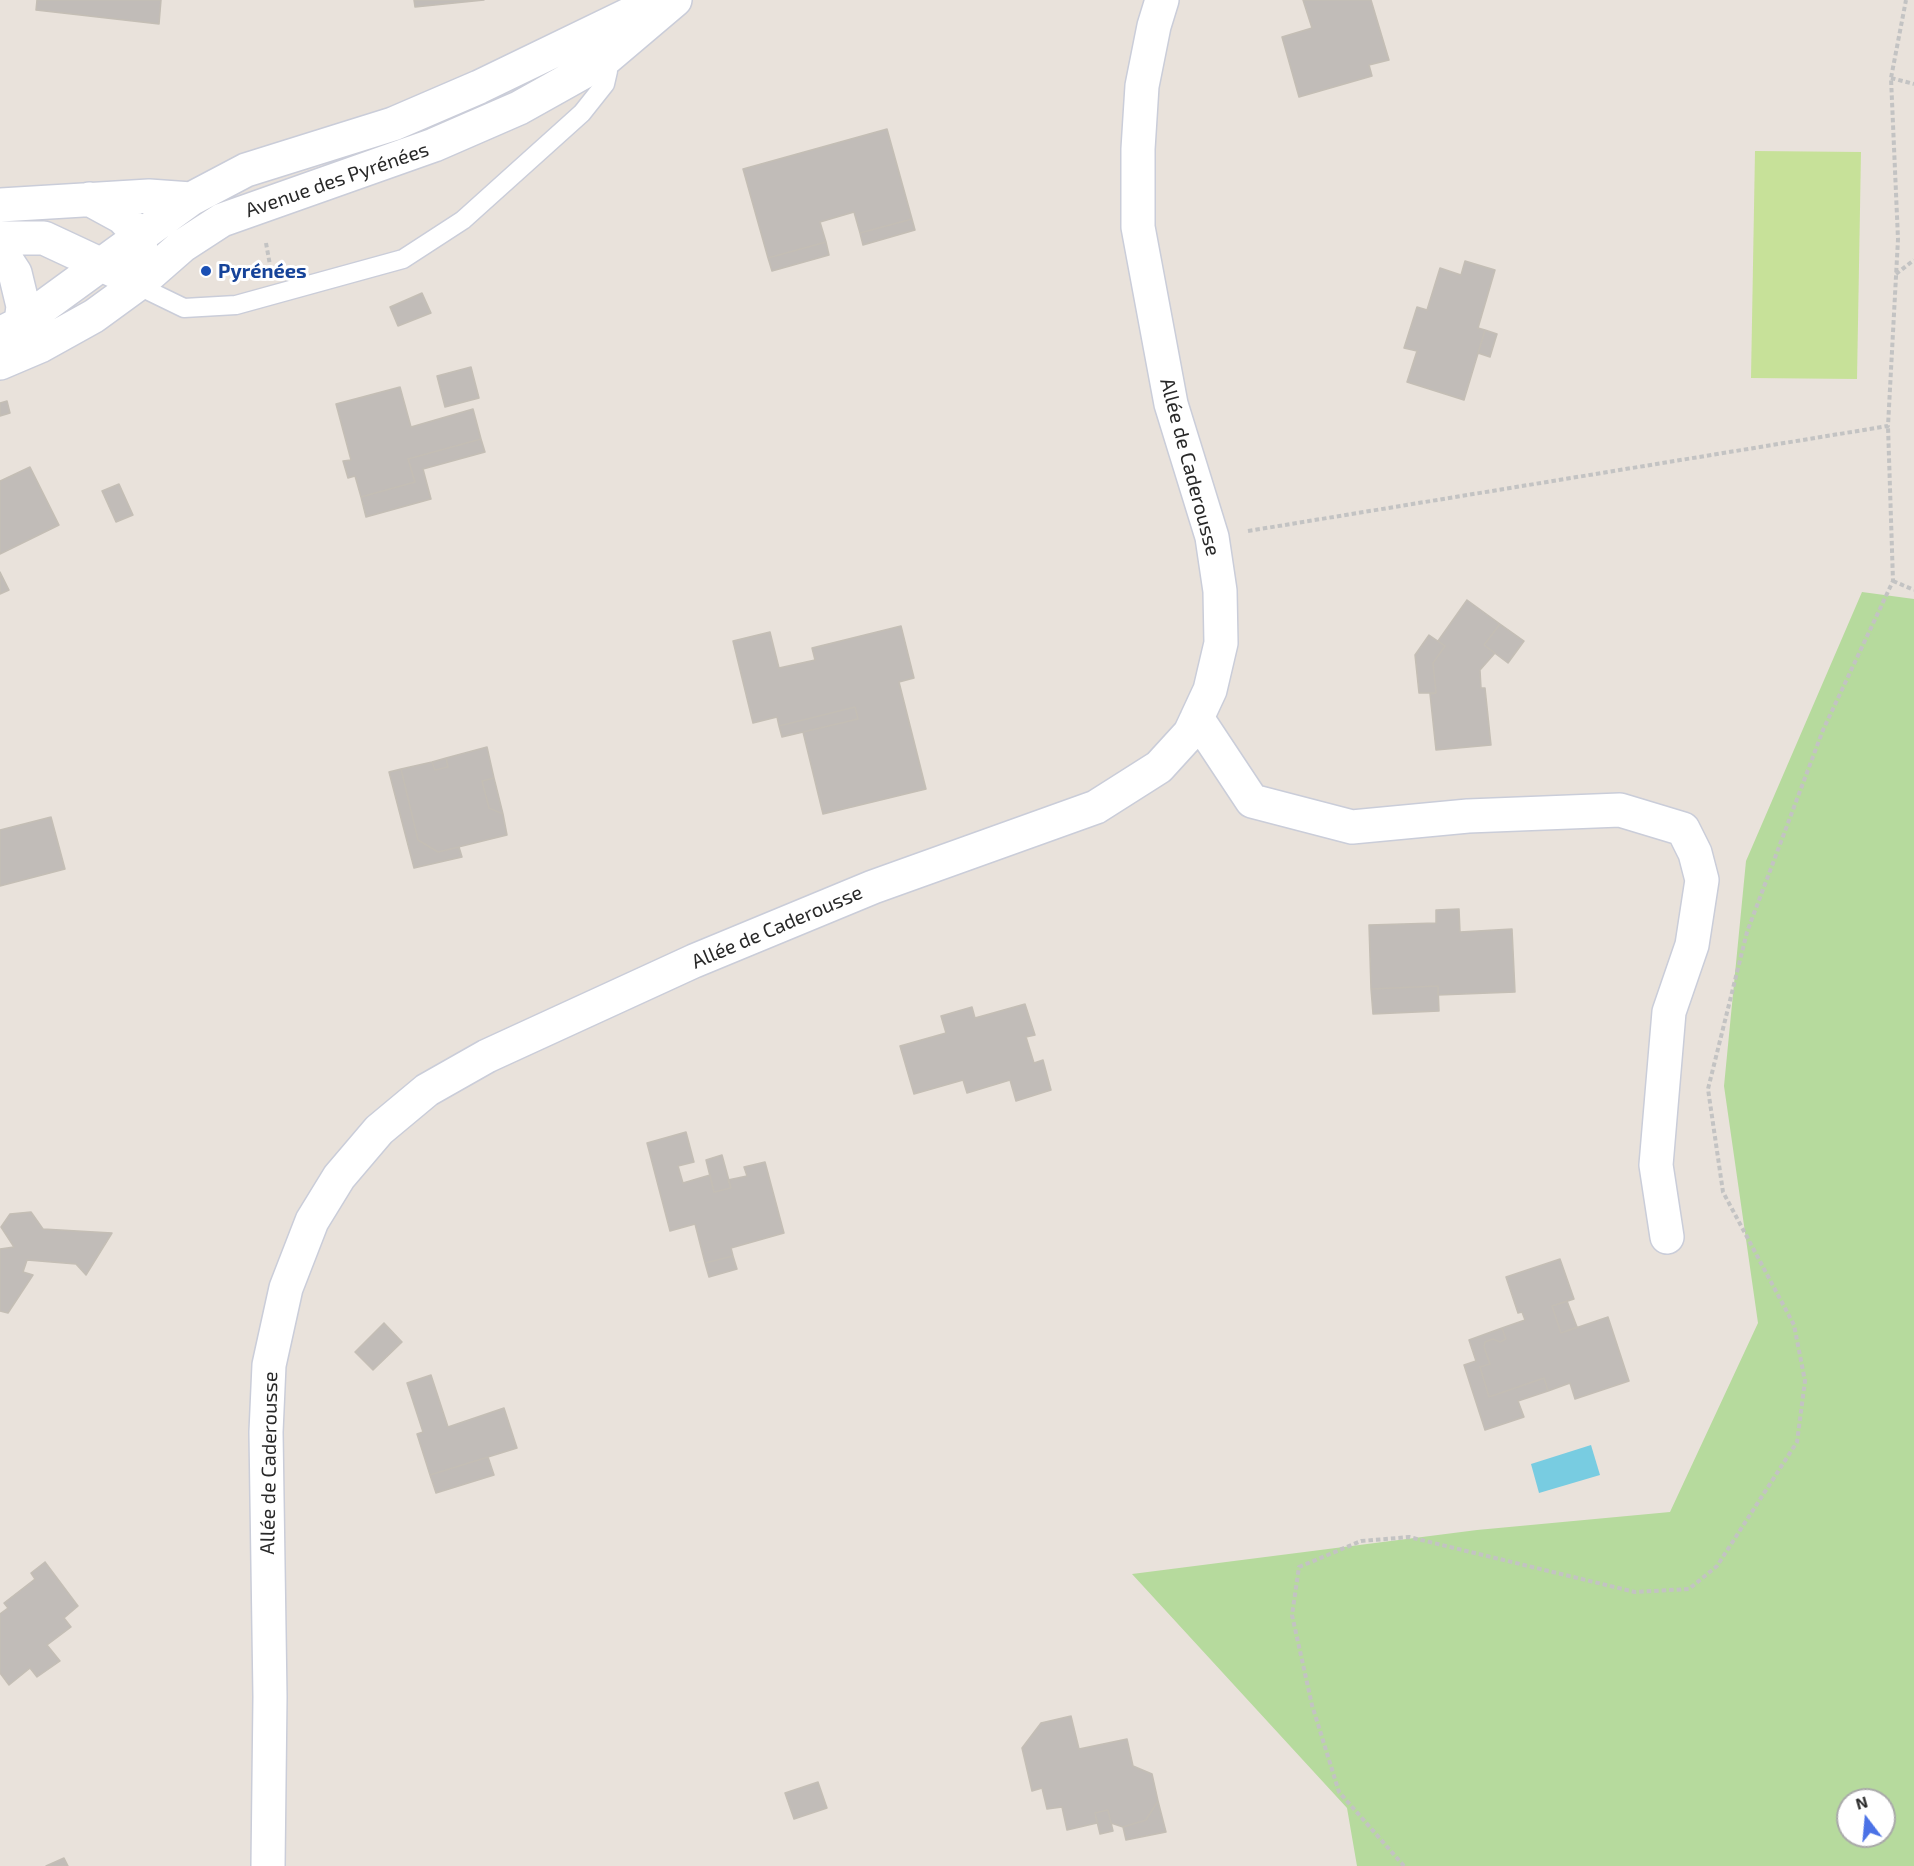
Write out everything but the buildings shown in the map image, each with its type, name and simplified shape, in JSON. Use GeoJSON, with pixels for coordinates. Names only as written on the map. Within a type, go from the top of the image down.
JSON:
{"type":"FeatureCollection","features":[{"type":"Feature","properties":{"kind":"street","name":"Avenue des Pyrénées"},"geometry":{"type":"LineString","coordinates":[[0,363],[40,346],[94,316],[142,281],[182,246],[222,220],[434,145],[519,108],[660,0]]}},
{"type":"Feature","properties":{"kind":"street","name":"Avenue des Pyrénées"},"geometry":{"type":"LineString","coordinates":[[10,329],[192,199],[246,170],[393,124],[480,87],[596,47],[675,0]]}},
{"type":"Feature","properties":{"kind":"street","name":"Allée de Caderousse"},"geometry":{"type":"LineString","coordinates":[[268,1866],[270,1697],[266,1432],[269,1365],[286,1288],[312,1221],[339,1177],[379,1130],[427,1090],[487,1056],[694,961],[862,892],[1096,807],[1159,767],[1190,733],[1210,690],[1221,643],[1220,591],[1212,537],[1171,404],[1138,226],[1138,148],[1142,86],[1154,26],[1162,0]]}},
{"type":"Feature","properties":{"kind":"street"},"geometry":{"type":"LineString","coordinates":[[0,205],[149,196],[192,199]]}},
{"type":"Feature","properties":{"kind":"street"},"geometry":{"type":"LineString","coordinates":[[0,238],[45,238],[100,266],[142,281],[140,236],[122,216],[89,199]]}},
{"type":"Feature","properties":{"kind":"street"},"geometry":{"type":"LineString","coordinates":[[0,250],[15,273],[22,306],[10,329]]}},
{"type":"Feature","properties":{"kind":"street"},"geometry":{"type":"LineString","coordinates":[[1197,718],[1252,801],[1352,828],[1468,816],[1620,810],[1683,829],[1695,853],[1702,880],[1692,945],[1669,1012],[1656,1165],[1667,1238]]}},
{"type":"Feature","properties":{"kind":"lane"},"geometry":{"type":"LineString","coordinates":[[142,281],[149,291],[184,308],[236,305],[403,259],[464,220],[582,113],[605,84],[608,71],[596,47]]}},
{"type":"Feature","properties":{"kind":"path"},"geometry":{"type":"LineString","coordinates":[[1404,1866],[1340,1792],[1312,1705],[1292,1614],[1299,1567],[1361,1541],[1409,1537],[1635,1592],[1689,1589],[1717,1566],[1797,1442],[1805,1381],[1794,1325],[1723,1192],[1708,1089],[1747,932],[1823,730],[1893,581],[1888,426],[1898,239],[1891,78],[1906,0]]}},
{"type":"Feature","properties":{"kind":"path"},"geometry":{"type":"LineString","coordinates":[[1891,78],[1914,84]]}},
{"type":"Feature","properties":{"kind":"path"},"geometry":{"type":"LineString","coordinates":[[1896,275],[1914,260]]}},
{"type":"Feature","properties":{"kind":"path"},"geometry":{"type":"LineString","coordinates":[[1212,537],[1888,426]]}},
{"type":"Feature","properties":{"kind":"path"},"geometry":{"type":"LineString","coordinates":[[1893,581],[1914,590]]}},
{"type":"Feature","properties":{"kind":"green space"},"geometry":{"type":"Polygon","coordinates":[[[1755,151],[1861,152],[1857,379],[1751,378],[1755,151]]]}},
{"type":"Feature","properties":{"kind":"green space"},"geometry":{"type":"Polygon","coordinates":[[[1862,592],[1914,599],[1914,1866],[1357,1866],[1347,1808],[1132,1574],[1477,1530],[1670,1512],[1758,1323],[1724,1086],[1746,861],[1862,592]]]}},
{"type":"Feature","properties":{"kind":"water"},"geometry":{"type":"Polygon","coordinates":[[[1591,1445],[1600,1475],[1539,1493],[1531,1464],[1591,1445]]]}},
{"type":"Feature","properties":{"kind":"place","name":"Pyrénées"},"geometry":{"type":"Point","coordinates":[206,271]}}]}
